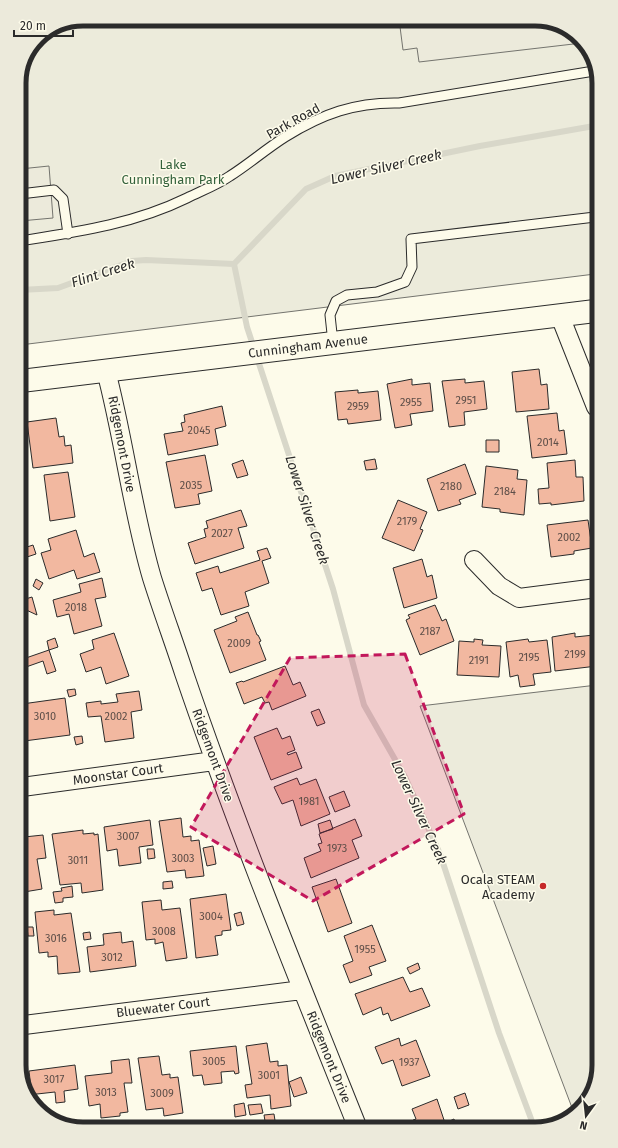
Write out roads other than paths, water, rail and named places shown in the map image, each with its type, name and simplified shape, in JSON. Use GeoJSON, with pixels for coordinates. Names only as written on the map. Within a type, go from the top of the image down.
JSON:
{"type":"FeatureCollection","features":[{"type":"Feature","properties":{"kind":"street","name":"Cunningham Avenue"},"geometry":{"type":"LineString","coordinates":[[26,380],[592,311]]}},
{"type":"Feature","properties":{"kind":"street"},"geometry":{"type":"LineString","coordinates":[[560,316],[592,397]]}},
{"type":"Feature","properties":{"kind":"street","name":"Ridgemont Drive"},"geometry":{"type":"LineString","coordinates":[[106,371],[114,401],[129,484],[152,577],[214,761],[302,990],[355,1122]]}},
{"type":"Feature","properties":{"kind":"street"},"geometry":{"type":"LineString","coordinates":[[474,560],[499,586],[519,598],[592,589]]}},
{"type":"Feature","properties":{"kind":"street","name":"Moonstar Court"},"geometry":{"type":"LineString","coordinates":[[26,786],[214,761]]}},
{"type":"Feature","properties":{"kind":"street","name":"Bluewater Court"},"geometry":{"type":"LineString","coordinates":[[26,1025],[302,990]]}},
{"type":"Feature","properties":{"kind":"lane","name":"Park Road"},"geometry":{"type":"LineString","coordinates":[[26,240],[68,234],[150,215],[230,177],[285,138],[310,124],[352,106],[382,102],[399,103],[591,72]]}},
{"type":"Feature","properties":{"kind":"lane"},"geometry":{"type":"LineString","coordinates":[[26,193],[54,190],[64,198],[68,234]]}},
{"type":"Feature","properties":{"kind":"lane"},"geometry":{"type":"LineString","coordinates":[[334,344],[330,315],[336,301],[347,295],[377,292],[404,282],[412,267],[411,239],[592,217]]}},
{"type":"Feature","properties":{"kind":"waterway","name":"Lower Silver Creek"},"geometry":{"type":"LineString","coordinates":[[532,1122],[499,1033],[440,854],[405,777],[364,705],[333,589],[247,327],[234,264],[306,189],[335,176],[480,146],[592,126]]}},
{"type":"Feature","properties":{"kind":"waterway","name":"Flint Creek"},"geometry":{"type":"LineString","coordinates":[[26,290],[58,288],[132,261],[146,260],[234,264]]}},
{"type":"Feature","properties":{"kind":"place","name":"Ocala STEAM Academy"},"geometry":{"type":"Point","coordinates":[543,886]}},
{"type":"Feature","properties":{"kind":"park label","name":"Lake Cunningham Park"},"geometry":{"type":"Point","coordinates":[173,172]}}]}
